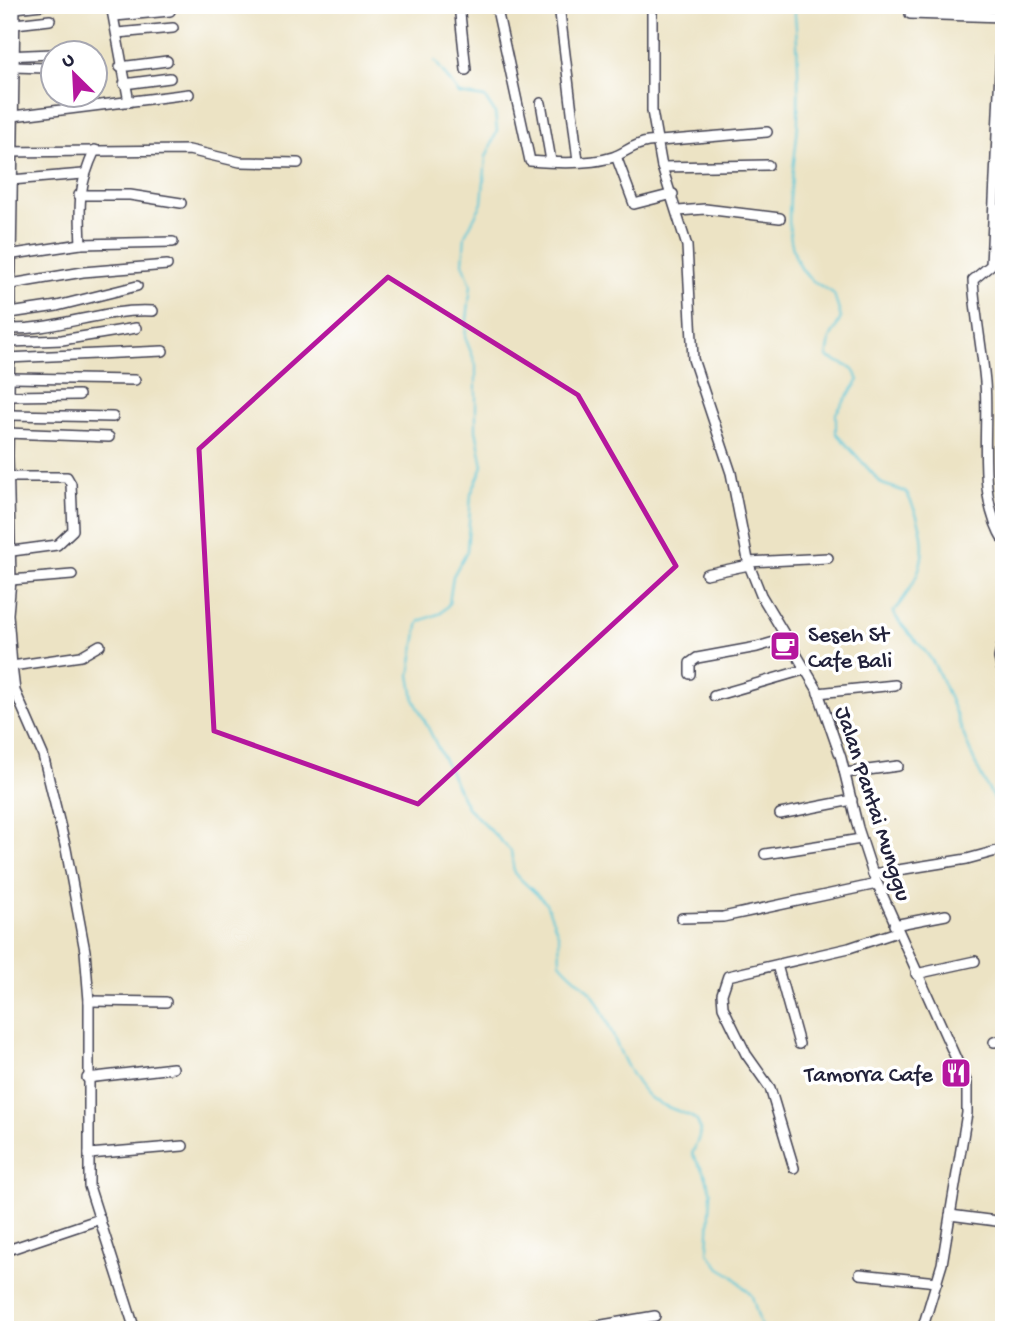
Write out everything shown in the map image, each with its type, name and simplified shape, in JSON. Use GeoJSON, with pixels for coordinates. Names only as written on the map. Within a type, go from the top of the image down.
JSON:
{"type":"FeatureCollection","features":[{"type":"Feature","properties":{"kind":"street"},"geometry":{"type":"LineString","coordinates":[[13,14],[42,5]]}},
{"type":"Feature","properties":{"kind":"street"},"geometry":{"type":"LineString","coordinates":[[111,5],[115,16],[120,66],[129,102]]}},
{"type":"Feature","properties":{"kind":"street"},"geometry":{"type":"LineString","coordinates":[[459,5],[466,70]]}},
{"type":"Feature","properties":{"kind":"street"},"geometry":{"type":"LineString","coordinates":[[496,5],[507,45],[527,159],[578,161],[616,156],[634,144],[767,132]]}},
{"type":"Feature","properties":{"kind":"street"},"geometry":{"type":"LineString","coordinates":[[559,5],[578,161]]}},
{"type":"Feature","properties":{"kind":"street","name":"Jalan Pantai Munggu"},"geometry":{"type":"LineString","coordinates":[[652,5],[652,111],[662,167],[678,211],[691,274],[693,359],[731,473],[748,564],[761,595],[807,669],[818,693],[845,773],[861,839],[873,874],[967,1083],[967,1113],[950,1214],[937,1282],[922,1330]]}},
{"type":"Feature","properties":{"kind":"street"},"geometry":{"type":"LineString","coordinates":[[1003,5],[991,265],[973,281],[985,381],[988,495],[998,532],[1004,541]]}},
{"type":"Feature","properties":{"kind":"street"},"geometry":{"type":"LineString","coordinates":[[115,16],[170,11]]}},
{"type":"Feature","properties":{"kind":"street"},"geometry":{"type":"LineString","coordinates":[[13,14],[50,20]]}},
{"type":"Feature","properties":{"kind":"street"},"geometry":{"type":"LineString","coordinates":[[13,14],[10,56],[8,255],[11,284],[8,329],[11,342],[8,357],[11,378],[7,456],[7,639],[15,691],[43,754],[66,849],[86,955],[89,1001],[87,1078],[90,1189],[135,1330]]}},
{"type":"Feature","properties":{"kind":"street"},"geometry":{"type":"LineString","coordinates":[[910,14],[1003,17]]}},
{"type":"Feature","properties":{"kind":"street"},"geometry":{"type":"LineString","coordinates":[[117,33],[173,28]]}},
{"type":"Feature","properties":{"kind":"street"},"geometry":{"type":"LineString","coordinates":[[10,56],[38,55]]}},
{"type":"Feature","properties":{"kind":"street"},"geometry":{"type":"LineString","coordinates":[[120,66],[167,61]]}},
{"type":"Feature","properties":{"kind":"street"},"geometry":{"type":"LineString","coordinates":[[10,73],[38,69]]}},
{"type":"Feature","properties":{"kind":"street"},"geometry":{"type":"LineString","coordinates":[[124,84],[170,78]]}},
{"type":"Feature","properties":{"kind":"street"},"geometry":{"type":"LineString","coordinates":[[10,117],[75,106],[189,94]]}},
{"type":"Feature","properties":{"kind":"street"},"geometry":{"type":"LineString","coordinates":[[541,103],[551,161]]}},
{"type":"Feature","properties":{"kind":"street"},"geometry":{"type":"LineString","coordinates":[[81,244],[79,195],[83,174],[95,150]]}},
{"type":"Feature","properties":{"kind":"street"},"geometry":{"type":"LineString","coordinates":[[9,153],[189,150],[240,162],[298,163]]}},
{"type":"Feature","properties":{"kind":"street"},"geometry":{"type":"LineString","coordinates":[[616,156],[634,204],[673,194]]}},
{"type":"Feature","properties":{"kind":"street"},"geometry":{"type":"LineString","coordinates":[[662,167],[768,165]]}},
{"type":"Feature","properties":{"kind":"street"},"geometry":{"type":"LineString","coordinates":[[9,186],[83,174]]}},
{"type":"Feature","properties":{"kind":"street"},"geometry":{"type":"LineString","coordinates":[[79,195],[130,195],[181,203]]}},
{"type":"Feature","properties":{"kind":"street"},"geometry":{"type":"LineString","coordinates":[[678,211],[705,209],[780,218]]}},
{"type":"Feature","properties":{"kind":"street"},"geometry":{"type":"LineString","coordinates":[[993,230],[1004,231]]}},
{"type":"Feature","properties":{"kind":"street"},"geometry":{"type":"LineString","coordinates":[[8,255],[81,244],[173,242]]}},
{"type":"Feature","properties":{"kind":"street"},"geometry":{"type":"LineString","coordinates":[[11,284],[83,272],[167,264]]}},
{"type":"Feature","properties":{"kind":"street"},"geometry":{"type":"LineString","coordinates":[[10,313],[39,310],[137,286]]}},
{"type":"Feature","properties":{"kind":"street"},"geometry":{"type":"LineString","coordinates":[[8,329],[28,329],[123,310],[153,312]]}},
{"type":"Feature","properties":{"kind":"street"},"geometry":{"type":"LineString","coordinates":[[11,342],[62,340],[135,328]]}},
{"type":"Feature","properties":{"kind":"street"},"geometry":{"type":"LineString","coordinates":[[8,357],[163,351]]}},
{"type":"Feature","properties":{"kind":"street"},"geometry":{"type":"LineString","coordinates":[[11,378],[135,380]]}},
{"type":"Feature","properties":{"kind":"street"},"geometry":{"type":"LineString","coordinates":[[10,396],[79,395]]}},
{"type":"Feature","properties":{"kind":"street"},"geometry":{"type":"LineString","coordinates":[[8,414],[113,417]]}},
{"type":"Feature","properties":{"kind":"street"},"geometry":{"type":"LineString","coordinates":[[8,433],[109,437]]}},
{"type":"Feature","properties":{"kind":"street"},"geometry":{"type":"LineString","coordinates":[[7,477],[67,477],[71,484],[73,530],[57,545],[7,552]]}},
{"type":"Feature","properties":{"kind":"street"},"geometry":{"type":"LineString","coordinates":[[706,573],[748,564],[828,558]]}},
{"type":"Feature","properties":{"kind":"street"},"geometry":{"type":"LineString","coordinates":[[8,585],[72,575]]}},
{"type":"Feature","properties":{"kind":"street"},"geometry":{"type":"LineString","coordinates":[[1004,635],[999,658],[1004,679]]}},
{"type":"Feature","properties":{"kind":"street"},"geometry":{"type":"LineString","coordinates":[[690,674],[690,663],[696,658],[757,647],[788,638]]}},
{"type":"Feature","properties":{"kind":"street"},"geometry":{"type":"LineString","coordinates":[[12,666],[80,656],[100,645]]}},
{"type":"Feature","properties":{"kind":"street"},"geometry":{"type":"LineString","coordinates":[[714,696],[807,669]]}},
{"type":"Feature","properties":{"kind":"street"},"geometry":{"type":"LineString","coordinates":[[818,693],[895,685]]}},
{"type":"Feature","properties":{"kind":"street"},"geometry":{"type":"LineString","coordinates":[[845,773],[898,766]]}},
{"type":"Feature","properties":{"kind":"street"},"geometry":{"type":"LineString","coordinates":[[780,814],[852,800]]}},
{"type":"Feature","properties":{"kind":"street"},"geometry":{"type":"LineString","coordinates":[[765,854],[861,839]]}},
{"type":"Feature","properties":{"kind":"street"},"geometry":{"type":"LineString","coordinates":[[873,874],[967,859],[1004,849]]}},
{"type":"Feature","properties":{"kind":"street"},"geometry":{"type":"LineString","coordinates":[[682,918],[736,915],[877,884]]}},
{"type":"Feature","properties":{"kind":"street"},"geometry":{"type":"LineString","coordinates":[[794,1168],[770,1088],[746,1054],[721,1003],[731,974],[849,948],[896,928],[946,915]]}},
{"type":"Feature","properties":{"kind":"street"},"geometry":{"type":"LineString","coordinates":[[916,974],[975,961]]}},
{"type":"Feature","properties":{"kind":"street"},"geometry":{"type":"LineString","coordinates":[[777,965],[799,1044]]}},
{"type":"Feature","properties":{"kind":"street"},"geometry":{"type":"LineString","coordinates":[[89,1001],[166,1002]]}},
{"type":"Feature","properties":{"kind":"street"},"geometry":{"type":"LineString","coordinates":[[87,1078],[173,1068]]}},
{"type":"Feature","properties":{"kind":"street"},"geometry":{"type":"LineString","coordinates":[[89,1154],[183,1146]]}},
{"type":"Feature","properties":{"kind":"street"},"geometry":{"type":"LineString","coordinates":[[950,1214],[1004,1222]]}},
{"type":"Feature","properties":{"kind":"street"},"geometry":{"type":"LineString","coordinates":[[5,1251],[100,1219]]}},
{"type":"Feature","properties":{"kind":"street"},"geometry":{"type":"LineString","coordinates":[[860,1274],[937,1282]]}},
{"type":"Feature","properties":{"kind":"street"},"geometry":{"type":"LineString","coordinates":[[573,1330],[655,1316]]}},
{"type":"Feature","properties":{"kind":"highlighted area"},"geometry":{"type":"Polygon","coordinates":[[[388,277],[578,395],[676,566],[418,804],[214,731],[199,449],[388,277]]]}},
{"type":"Feature","properties":{"kind":"waterway"},"geometry":{"type":"LineString","coordinates":[[794,5],[798,104],[790,200],[791,242],[797,260],[807,276],[834,294],[841,318],[830,339],[827,357],[852,368],[859,380],[836,413],[836,433],[882,484],[906,492],[914,509],[923,540],[922,554],[913,583],[893,612],[935,666],[982,778],[1004,812]]}},
{"type":"Feature","properties":{"kind":"waterway"},"geometry":{"type":"LineString","coordinates":[[435,61],[459,94],[485,98],[495,113],[497,131],[486,157],[482,203],[465,235],[463,263],[471,285],[465,337],[476,365],[476,430],[483,466],[471,494],[467,551],[453,576],[449,604],[441,613],[420,621],[418,626],[410,675],[414,699],[467,807],[511,851],[514,873],[546,903],[559,936],[560,962],[597,1001],[625,1063],[639,1086],[654,1100],[690,1116],[698,1123],[699,1135],[692,1154],[705,1174],[711,1193],[708,1252],[720,1268],[732,1275],[752,1296],[762,1330]]}},
{"type":"Feature","properties":{"kind":"place","name":"Seseh St Cafe Bali"},"geometry":{"type":"Point","coordinates":[785,646]}},
{"type":"Feature","properties":{"kind":"place","name":"Tamorra Cafe"},"geometry":{"type":"Point","coordinates":[956,1073]}}]}
